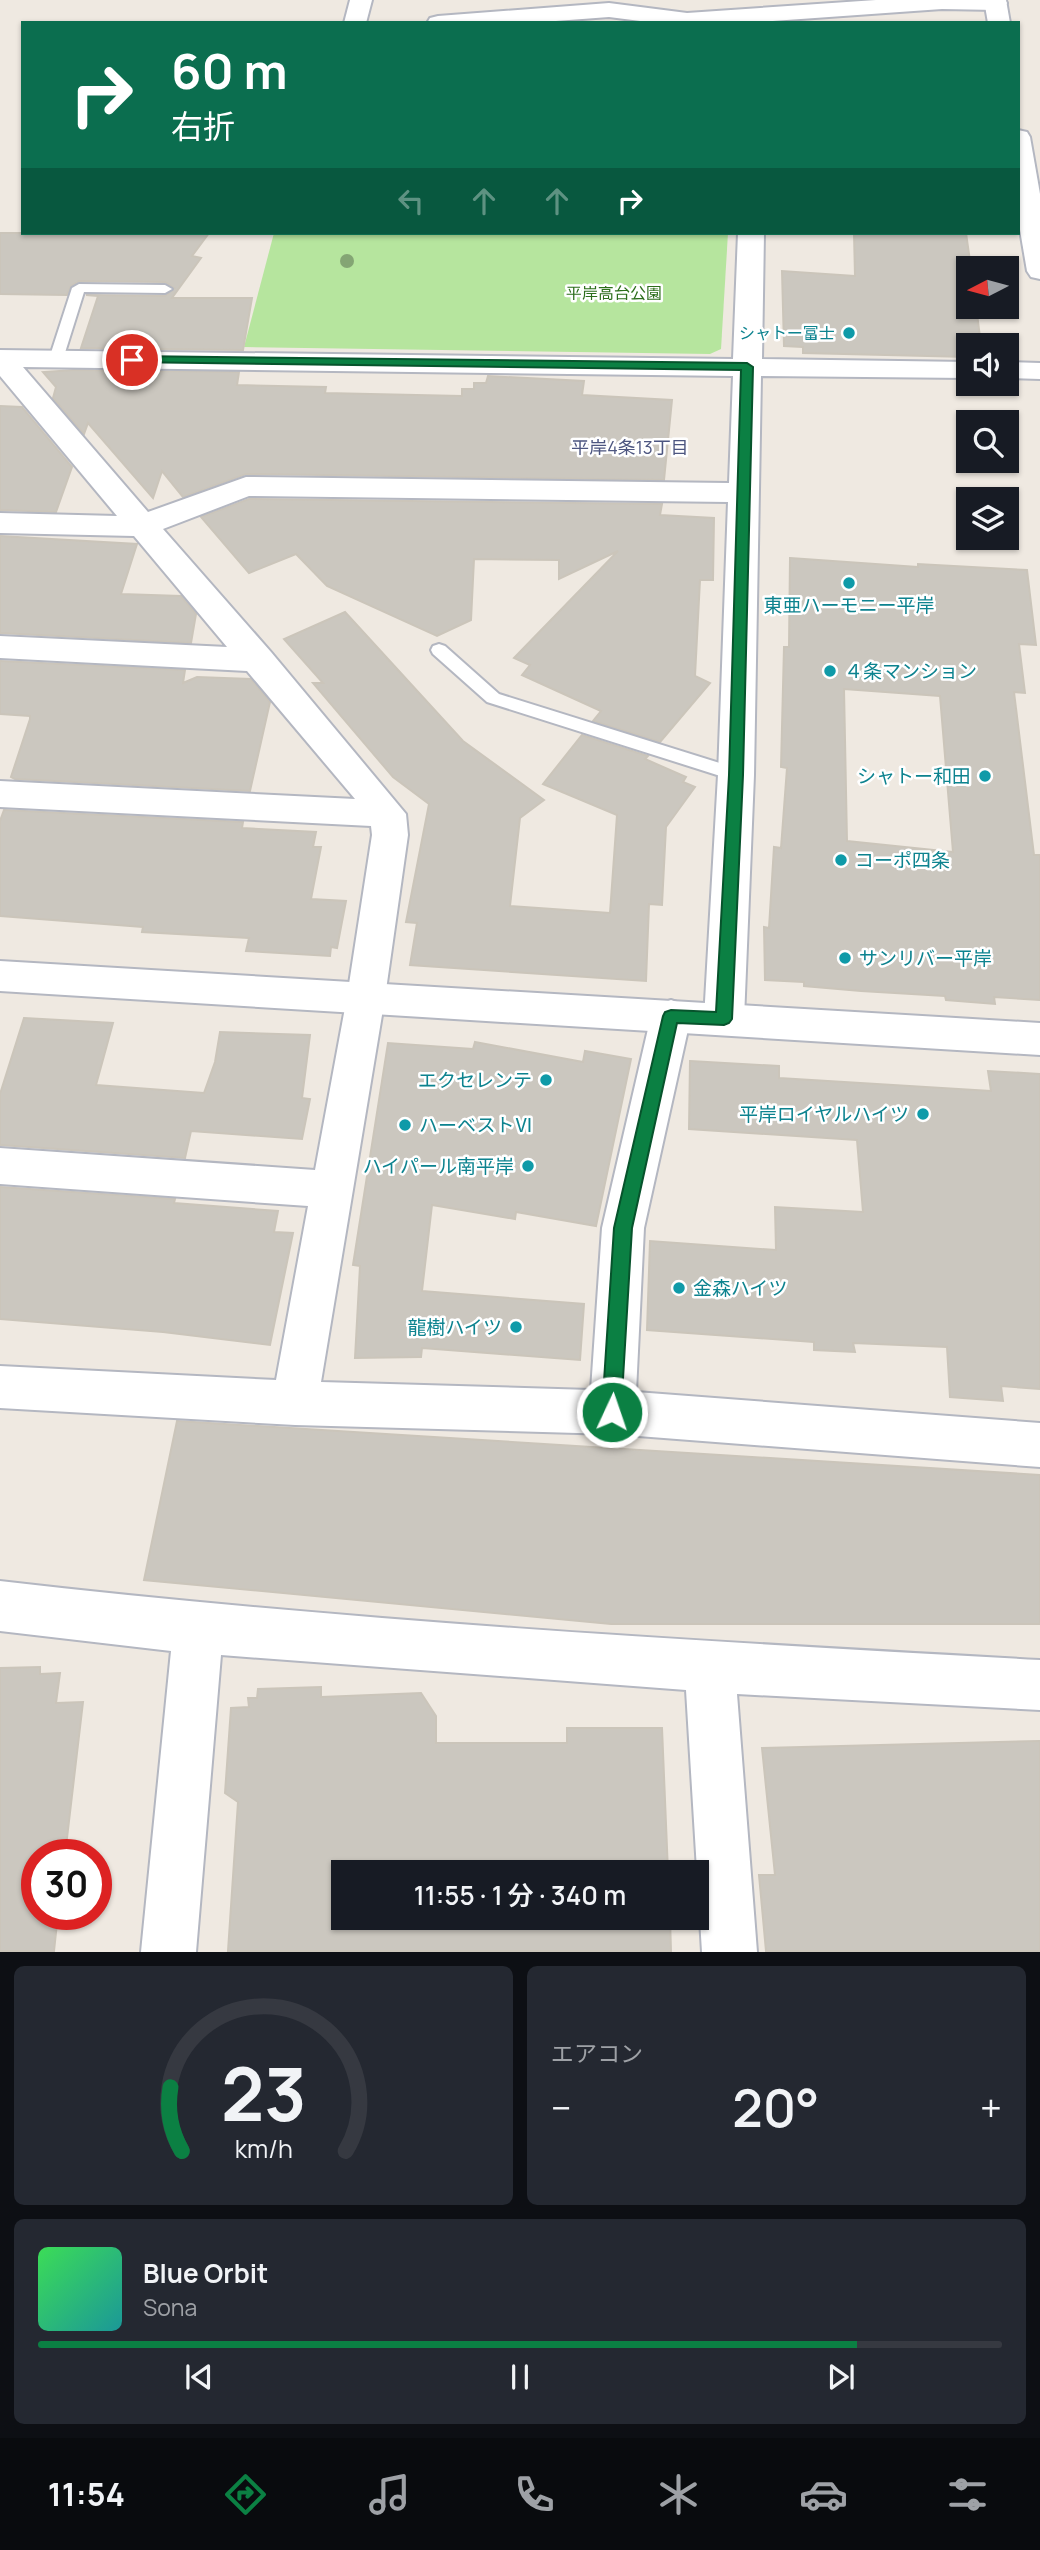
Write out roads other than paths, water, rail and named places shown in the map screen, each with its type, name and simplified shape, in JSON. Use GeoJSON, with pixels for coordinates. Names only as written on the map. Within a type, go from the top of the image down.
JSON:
{"type":"FeatureCollection","features":[{"type":"Feature","properties":{"kind":"street"},"geometry":{"type":"LineString","coordinates":[[356,21],[361,0]]}},
{"type":"Feature","properties":{"kind":"street"},"geometry":{"type":"LineString","coordinates":[[464,21],[608,10],[687,20],[942,2],[997,9]]}},
{"type":"Feature","properties":{"kind":"street"},"geometry":{"type":"LineString","coordinates":[[1020,144],[1034,194],[1040,270]]}},
{"type":"Feature","properties":{"kind":"street"},"geometry":{"type":"LineString","coordinates":[[724,1019],[736,775],[751,235]]}},
{"type":"Feature","properties":{"kind":"street"},"geometry":{"type":"LineString","coordinates":[[295,1403],[366,997],[390,835],[388,814],[0,358],[956,370]]}},
{"type":"Feature","properties":{"kind":"street"},"geometry":{"type":"LineString","coordinates":[[1019,370],[1040,371]]}},
{"type":"Feature","properties":{"kind":"street"},"geometry":{"type":"LineString","coordinates":[[0,523],[141,526],[246,486],[744,493]]}},
{"type":"Feature","properties":{"kind":"street"},"geometry":{"type":"LineString","coordinates":[[0,647],[259,660]]}},
{"type":"Feature","properties":{"kind":"street"},"geometry":{"type":"LineString","coordinates":[[0,794],[388,814]]}},
{"type":"Feature","properties":{"kind":"street"},"geometry":{"type":"LineString","coordinates":[[0,976],[1040,1039]]}},
{"type":"Feature","properties":{"kind":"street"},"geometry":{"type":"LineString","coordinates":[[612,1412],[623,1228],[671,1016]]}},
{"type":"Feature","properties":{"kind":"street"},"geometry":{"type":"LineString","coordinates":[[0,1166],[331,1189]]}},
{"type":"Feature","properties":{"kind":"street"},"geometry":{"type":"LineString","coordinates":[[0,1387],[295,1403],[612,1412],[1040,1445]]}},
{"type":"Feature","properties":{"kind":"street"},"geometry":{"type":"LineString","coordinates":[[0,1606],[198,1629],[710,1667],[1040,1685]]}},
{"type":"Feature","properties":{"kind":"street"},"geometry":{"type":"LineString","coordinates":[[168,1951],[198,1629]]}},
{"type":"Feature","properties":{"kind":"street"},"geometry":{"type":"LineString","coordinates":[[710,1667],[730,1951]]}},
{"type":"Feature","properties":{"kind":"lane"},"geometry":{"type":"LineString","coordinates":[[55,359],[79,288],[165,289]]}},
{"type":"Feature","properties":{"kind":"lane"},"geometry":{"type":"LineString","coordinates":[[439,649],[493,698],[736,775]]}},
{"type":"Feature","properties":{"kind":"place","name":"シャトー富士"},"geometry":{"type":"Point","coordinates":[849,333]}},
{"type":"Feature","properties":{"kind":"place","name":"東亜ハーモニー平岸"},"geometry":{"type":"Point","coordinates":[849,583]}},
{"type":"Feature","properties":{"kind":"place","name":"４条マンション"},"geometry":{"type":"Point","coordinates":[830,671]}},
{"type":"Feature","properties":{"kind":"place","name":"シャトー和田"},"geometry":{"type":"Point","coordinates":[985,776]}},
{"type":"Feature","properties":{"kind":"place","name":"コーポ四条"},"geometry":{"type":"Point","coordinates":[841,860]}},
{"type":"Feature","properties":{"kind":"place","name":"サンリバー平岸"},"geometry":{"type":"Point","coordinates":[845,958]}},
{"type":"Feature","properties":{"kind":"place","name":"エクセレンテ"},"geometry":{"type":"Point","coordinates":[546,1080]}},
{"type":"Feature","properties":{"kind":"place","name":"平岸ロイヤルハイツ"},"geometry":{"type":"Point","coordinates":[923,1114]}},
{"type":"Feature","properties":{"kind":"place","name":"ハーベストⅥ"},"geometry":{"type":"Point","coordinates":[405,1125]}},
{"type":"Feature","properties":{"kind":"place","name":"ハイパール南平岸"},"geometry":{"type":"Point","coordinates":[528,1166]}},
{"type":"Feature","properties":{"kind":"place","name":"金森ハイツ"},"geometry":{"type":"Point","coordinates":[679,1288]}},
{"type":"Feature","properties":{"kind":"place","name":"龍樹ハイツ"},"geometry":{"type":"Point","coordinates":[516,1327]}},
{"type":"Feature","properties":{"kind":"district","name":"平岸4条13丁目"},"geometry":{"type":"Point","coordinates":[630,448]}},
{"type":"Feature","properties":{"kind":"park label","name":"平岸高台公園"},"geometry":{"type":"Point","coordinates":[614,293]}}]}
